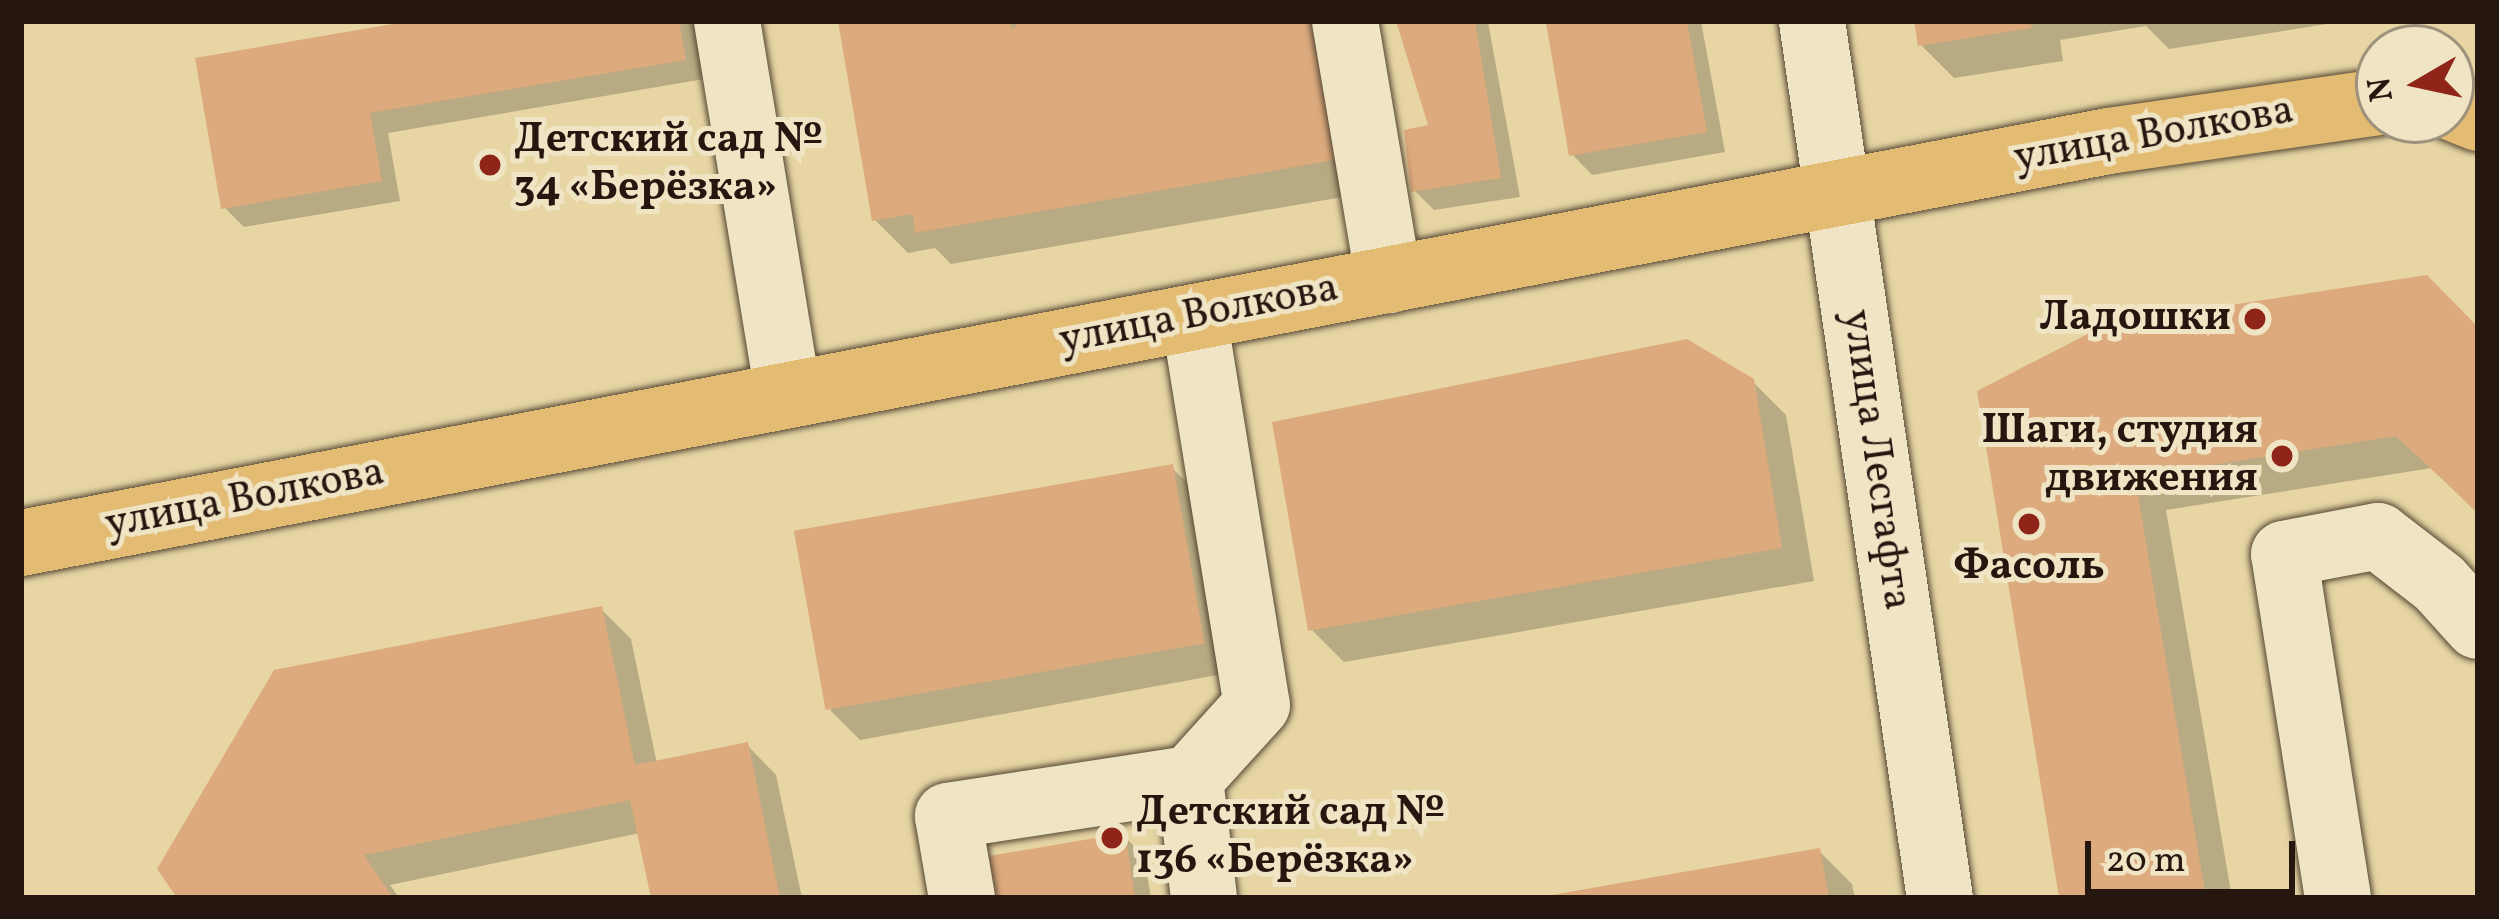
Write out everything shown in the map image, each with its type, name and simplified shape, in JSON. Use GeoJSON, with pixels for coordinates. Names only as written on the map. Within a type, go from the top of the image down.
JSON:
{"type":"FeatureCollection","features":[{"type":"Feature","properties":{"kind":"main road","name":"улица Волкова"},"geometry":{"type":"LineString","coordinates":[[21,543],[2109,141],[2355,105]]}},
{"type":"Feature","properties":{"kind":"street"},"geometry":{"type":"LineString","coordinates":[[727,21],[788,395]]}},
{"type":"Feature","properties":{"kind":"street"},"geometry":{"type":"LineString","coordinates":[[1346,21],[1389,280]]}},
{"type":"Feature","properties":{"kind":"street","name":"улица Лесгафта"},"geometry":{"type":"LineString","coordinates":[[1812,21],[1940,898]]}},
{"type":"Feature","properties":{"kind":"street"},"geometry":{"type":"LineString","coordinates":[[962,898],[948,816],[1190,779],[1257,705],[1194,317]]}},
{"type":"Feature","properties":{"kind":"street"},"geometry":{"type":"LineString","coordinates":[[2338,898],[2284,554],[2378,536],[2465,584]]}},
{"type":"Feature","properties":{"kind":"street"},"geometry":{"type":"LineString","coordinates":[[1190,779],[1204,898]]}},
{"type":"Feature","properties":{"kind":"building"},"geometry":{"type":"Polygon","coordinates":[[[410,21],[679,21],[686,60],[370,113],[382,181],[221,209],[195,58],[410,21]]]}},
{"type":"Feature","properties":{"kind":"building"},"geometry":{"type":"Polygon","coordinates":[[[838,21],[1010,21],[1012,30],[1020,21],[1339,21],[1346,158],[915,233],[913,214],[872,221],[838,21]]]}},
{"type":"Feature","properties":{"kind":"building"},"geometry":{"type":"Polygon","coordinates":[[[1396,21],[1475,21],[1501,178],[1411,192],[1404,130],[1428,125],[1396,21]]]}},
{"type":"Feature","properties":{"kind":"building"},"geometry":{"type":"Polygon","coordinates":[[[1687,21],[1707,132],[1569,156],[1546,23],[1687,21]]]}},
{"type":"Feature","properties":{"kind":"building"},"geometry":{"type":"Polygon","coordinates":[[[1914,21],[2030,21],[2032,28],[1918,46],[1914,21]]]}},
{"type":"Feature","properties":{"kind":"building"},"geometry":{"type":"Polygon","coordinates":[[[2427,275],[2478,327],[2478,513],[2396,436],[2135,477],[2206,898],[2059,898],[1977,391],[2107,324],[2427,275]]]}},
{"type":"Feature","properties":{"kind":"building"},"geometry":{"type":"Polygon","coordinates":[[[1687,339],[1754,379],[1782,548],[1308,631],[1272,422],[1687,339]]]}},
{"type":"Feature","properties":{"kind":"building"},"geometry":{"type":"Polygon","coordinates":[[[1173,464],[1205,643],[825,710],[794,531],[1173,464]]]}},
{"type":"Feature","properties":{"kind":"building"},"geometry":{"type":"Polygon","coordinates":[[[602,606],[635,765],[748,742],[780,898],[651,898],[630,800],[364,855],[393,898],[177,898],[157,869],[274,670],[602,606]]]}},
{"type":"Feature","properties":{"kind":"building"},"geometry":{"type":"Polygon","coordinates":[[[1125,833],[1135,898],[996,898],[989,856],[1125,833]]]}},
{"type":"Feature","properties":{"kind":"building"},"geometry":{"type":"Polygon","coordinates":[[[1820,848],[1829,898],[1546,898],[1546,896],[1820,848]]]}},
{"type":"Feature","properties":{"kind":"place","name":"Детский сад № 34 «Берёзка»"},"geometry":{"type":"Point","coordinates":[490,165]}},
{"type":"Feature","properties":{"kind":"place","name":"Ладошки"},"geometry":{"type":"Point","coordinates":[2255,319]}},
{"type":"Feature","properties":{"kind":"place","name":"Шаги, студия движения"},"geometry":{"type":"Point","coordinates":[2282,456]}},
{"type":"Feature","properties":{"kind":"place","name":"Фасоль"},"geometry":{"type":"Point","coordinates":[2029,524]}},
{"type":"Feature","properties":{"kind":"place","name":"Детский сад № 136 «Берёзка»"},"geometry":{"type":"Point","coordinates":[1112,838]}}]}
